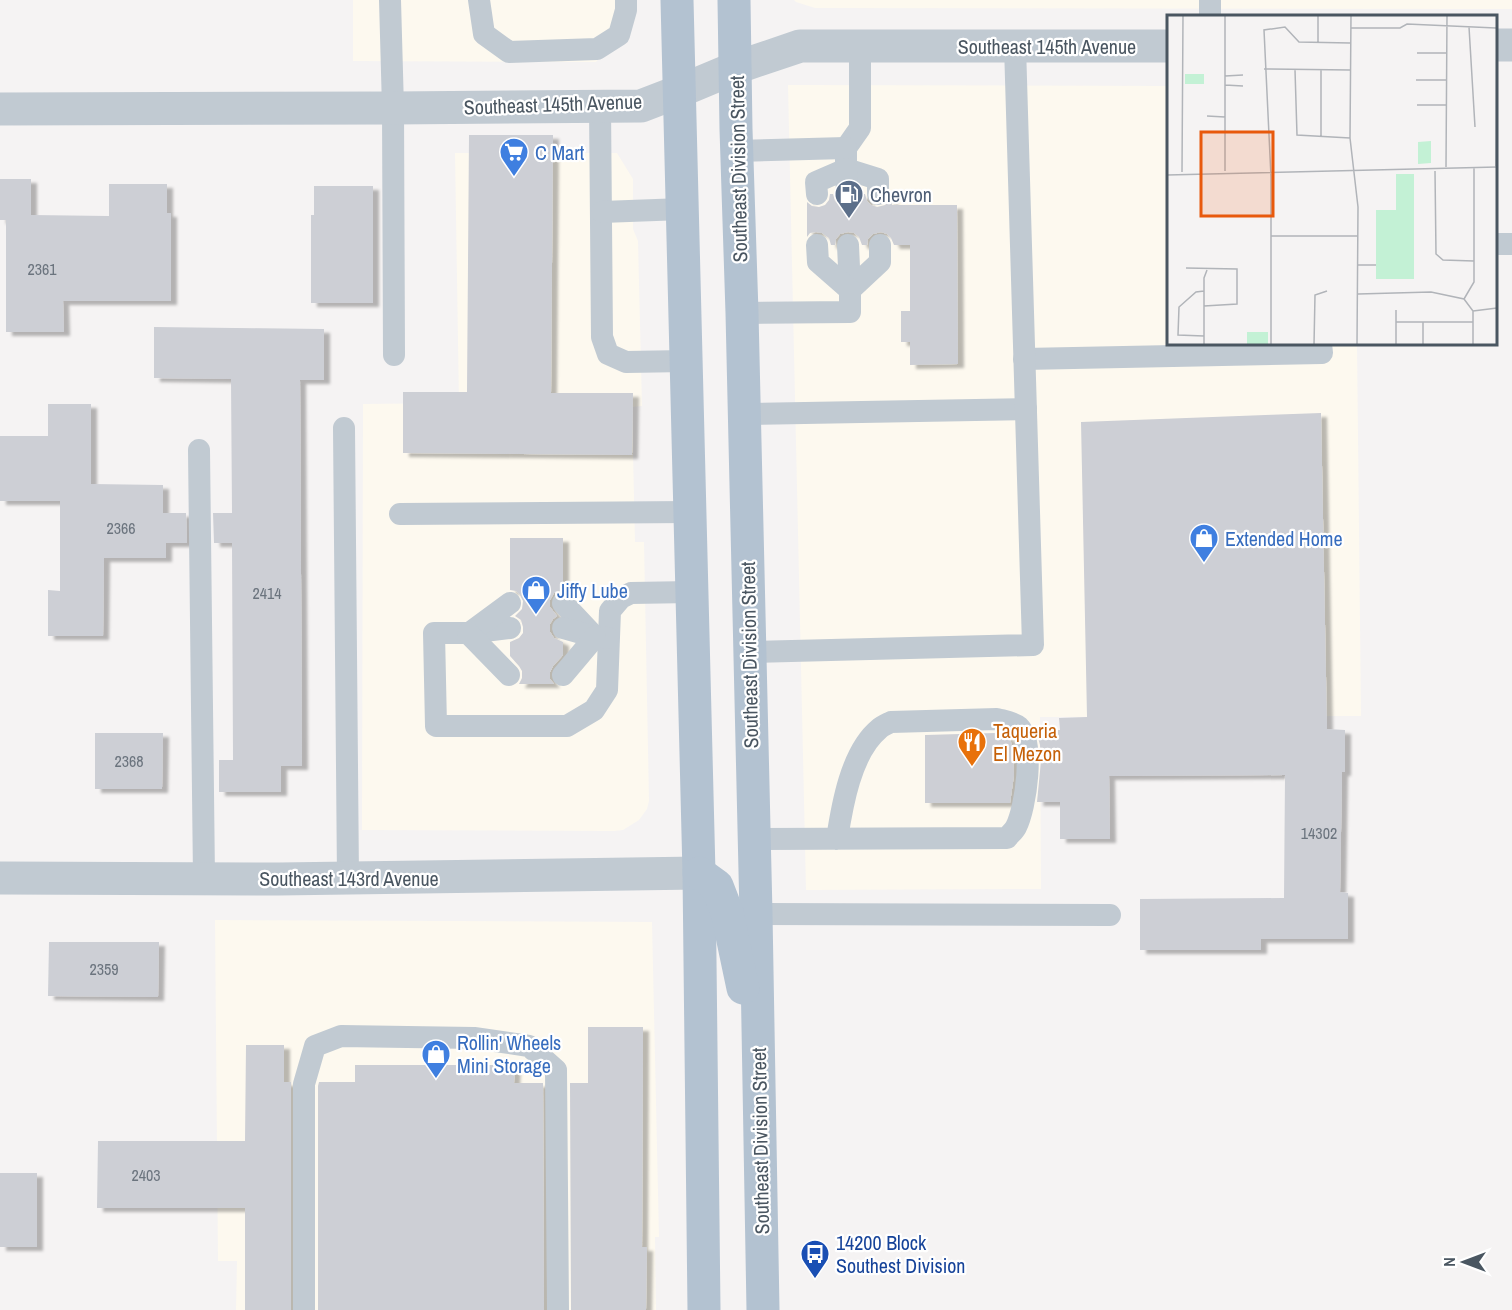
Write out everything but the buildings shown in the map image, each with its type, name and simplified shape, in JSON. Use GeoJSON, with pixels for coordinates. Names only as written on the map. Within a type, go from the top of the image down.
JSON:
{"type":"FeatureCollection","features":[{"type":"Feature","properties":{"kind":"main road"},"geometry":{"type":"LineString","coordinates":[[677,0],[699,873],[704,1310]]}},
{"type":"Feature","properties":{"kind":"main road","name":"Southeast Division Street"},"geometry":{"type":"LineString","coordinates":[[734,0],[763,1310]]}},
{"type":"Feature","properties":{"kind":"main road"},"geometry":{"type":"LineString","coordinates":[[699,873],[717,886],[727,912],[758,1060]]}},
{"type":"Feature","properties":{"kind":"street","name":"Southeast 145th Avenue"},"geometry":{"type":"LineString","coordinates":[[0,109],[641,106],[735,68],[800,46],[1167,46]]}},
{"type":"Feature","properties":{"kind":"street","name":"Southeast 143rd Avenue"},"geometry":{"type":"LineString","coordinates":[[0,878],[348,879],[699,873]]}},
{"type":"Feature","properties":{"kind":"lane"},"geometry":{"type":"LineString","coordinates":[[390,0],[394,355]]}},
{"type":"Feature","properties":{"kind":"lane"},"geometry":{"type":"LineString","coordinates":[[479,0],[484,34],[509,52],[597,49],[619,35],[626,10],[626,0]]}},
{"type":"Feature","properties":{"kind":"lane"},"geometry":{"type":"LineString","coordinates":[[847,194],[846,159],[860,128],[860,46]]}},
{"type":"Feature","properties":{"kind":"lane"},"geometry":{"type":"LineString","coordinates":[[749,652],[1033,645],[1015,46]]}},
{"type":"Feature","properties":{"kind":"lane"},"geometry":{"type":"LineString","coordinates":[[600,106],[602,337],[608,354],[626,362],[686,361]]}},
{"type":"Feature","properties":{"kind":"lane"},"geometry":{"type":"LineString","coordinates":[[737,151],[846,159],[878,179],[878,194]]}},
{"type":"Feature","properties":{"kind":"lane"},"geometry":{"type":"LineString","coordinates":[[817,194],[816,182],[846,159]]}},
{"type":"Feature","properties":{"kind":"lane"},"geometry":{"type":"LineString","coordinates":[[602,212],[683,209]]}},
{"type":"Feature","properties":{"kind":"lane"},"geometry":{"type":"LineString","coordinates":[[817,245],[818,262],[850,290]]}},
{"type":"Feature","properties":{"kind":"lane"},"geometry":{"type":"LineString","coordinates":[[742,313],[850,312],[848,245]]}},
{"type":"Feature","properties":{"kind":"lane"},"geometry":{"type":"LineString","coordinates":[[850,290],[880,262],[880,245]]}},
{"type":"Feature","properties":{"kind":"lane"},"geometry":{"type":"LineString","coordinates":[[1024,359],[1322,353],[1321,345]]}},
{"type":"Feature","properties":{"kind":"lane"},"geometry":{"type":"LineString","coordinates":[[744,414],[1026,409]]}},
{"type":"Feature","properties":{"kind":"lane"},"geometry":{"type":"LineString","coordinates":[[344,428],[348,879]]}},
{"type":"Feature","properties":{"kind":"lane"},"geometry":{"type":"LineString","coordinates":[[199,450],[204,878]]}},
{"type":"Feature","properties":{"kind":"lane"},"geometry":{"type":"LineString","coordinates":[[400,514],[690,512]]}},
{"type":"Feature","properties":{"kind":"lane"},"geometry":{"type":"LineString","coordinates":[[510,628],[468,633],[434,633],[435,726],[567,726],[594,710],[607,690],[602,638],[610,611],[621,598],[631,593],[692,592]]}},
{"type":"Feature","properties":{"kind":"lane"},"geometry":{"type":"LineString","coordinates":[[468,633],[510,603]]}},
{"type":"Feature","properties":{"kind":"lane"},"geometry":{"type":"LineString","coordinates":[[562,603],[602,638]]}},
{"type":"Feature","properties":{"kind":"lane"},"geometry":{"type":"LineString","coordinates":[[562,628],[602,638]]}},
{"type":"Feature","properties":{"kind":"lane"},"geometry":{"type":"LineString","coordinates":[[468,633],[510,652]]}},
{"type":"Feature","properties":{"kind":"lane"},"geometry":{"type":"LineString","coordinates":[[468,633],[509,675]]}},
{"type":"Feature","properties":{"kind":"lane"},"geometry":{"type":"LineString","coordinates":[[562,664],[602,638]]}},
{"type":"Feature","properties":{"kind":"lane"},"geometry":{"type":"LineString","coordinates":[[754,839],[837,839],[1007,838],[1016,827],[1024,806],[1028,759],[1026,738],[1018,727],[997,719],[891,722],[879,728],[867,742],[854,767],[841,812],[837,839]]}},
{"type":"Feature","properties":{"kind":"lane"},"geometry":{"type":"LineString","coordinates":[[756,914],[1110,915]]}},
{"type":"Feature","properties":{"kind":"lane"},"geometry":{"type":"LineString","coordinates":[[304,1310],[304,1084],[315,1046],[341,1036],[474,1038],[530,1046],[556,1070],[558,1310]]}},
{"type":"Feature","properties":{"kind":"shaded area"},"geometry":{"type":"Polygon","coordinates":[[[353,0],[634,0],[634,20],[596,62],[353,61],[353,0]]]}},
{"type":"Feature","properties":{"kind":"shaded area"},"geometry":{"type":"Polygon","coordinates":[[[794,0],[1512,0],[1512,9],[815,8],[794,0]]]}},
{"type":"Feature","properties":{"kind":"shaded area"},"geometry":{"type":"Polygon","coordinates":[[[788,85],[1167,86],[1167,345],[1357,345],[1361,716],[1040,717],[1041,889],[806,890],[788,85]]]}},
{"type":"Feature","properties":{"kind":"shaded area"},"geometry":{"type":"Polygon","coordinates":[[[455,153],[617,153],[633,179],[633,229],[638,241],[642,406],[632,407],[635,542],[644,542],[649,801],[647,809],[639,820],[623,830],[362,830],[363,404],[459,403],[455,153]]]}},
{"type":"Feature","properties":{"kind":"shaded area","name":"Rollin' Wheels Mini Storage"},"geometry":{"type":"Polygon","coordinates":[[[215,920],[652,922],[659,1237],[655,1237],[656,1310],[236,1310],[237,1261],[218,1261],[215,920]]]}},
{"type":"Feature","properties":{"kind":"place","name":"C Mart"},"geometry":{"type":"Point","coordinates":[514,178]}},
{"type":"Feature","properties":{"kind":"place","name":"Chevron"},"geometry":{"type":"Point","coordinates":[849,220]}},
{"type":"Feature","properties":{"kind":"place","name":"Extended Home"},"geometry":{"type":"Point","coordinates":[1204,564]}},
{"type":"Feature","properties":{"kind":"place","name":"Jiffy Lube"},"geometry":{"type":"Point","coordinates":[536,616]}},
{"type":"Feature","properties":{"kind":"place","name":"Taqueria El Mezon"},"geometry":{"type":"Point","coordinates":[972,768]}},
{"type":"Feature","properties":{"kind":"place","name":"Rollin' Wheels Mini Storage"},"geometry":{"type":"Point","coordinates":[436,1080]}},
{"type":"Feature","properties":{"kind":"place","name":"14200 Block Southest Division"},"geometry":{"type":"Point","coordinates":[815,1280]}}]}
